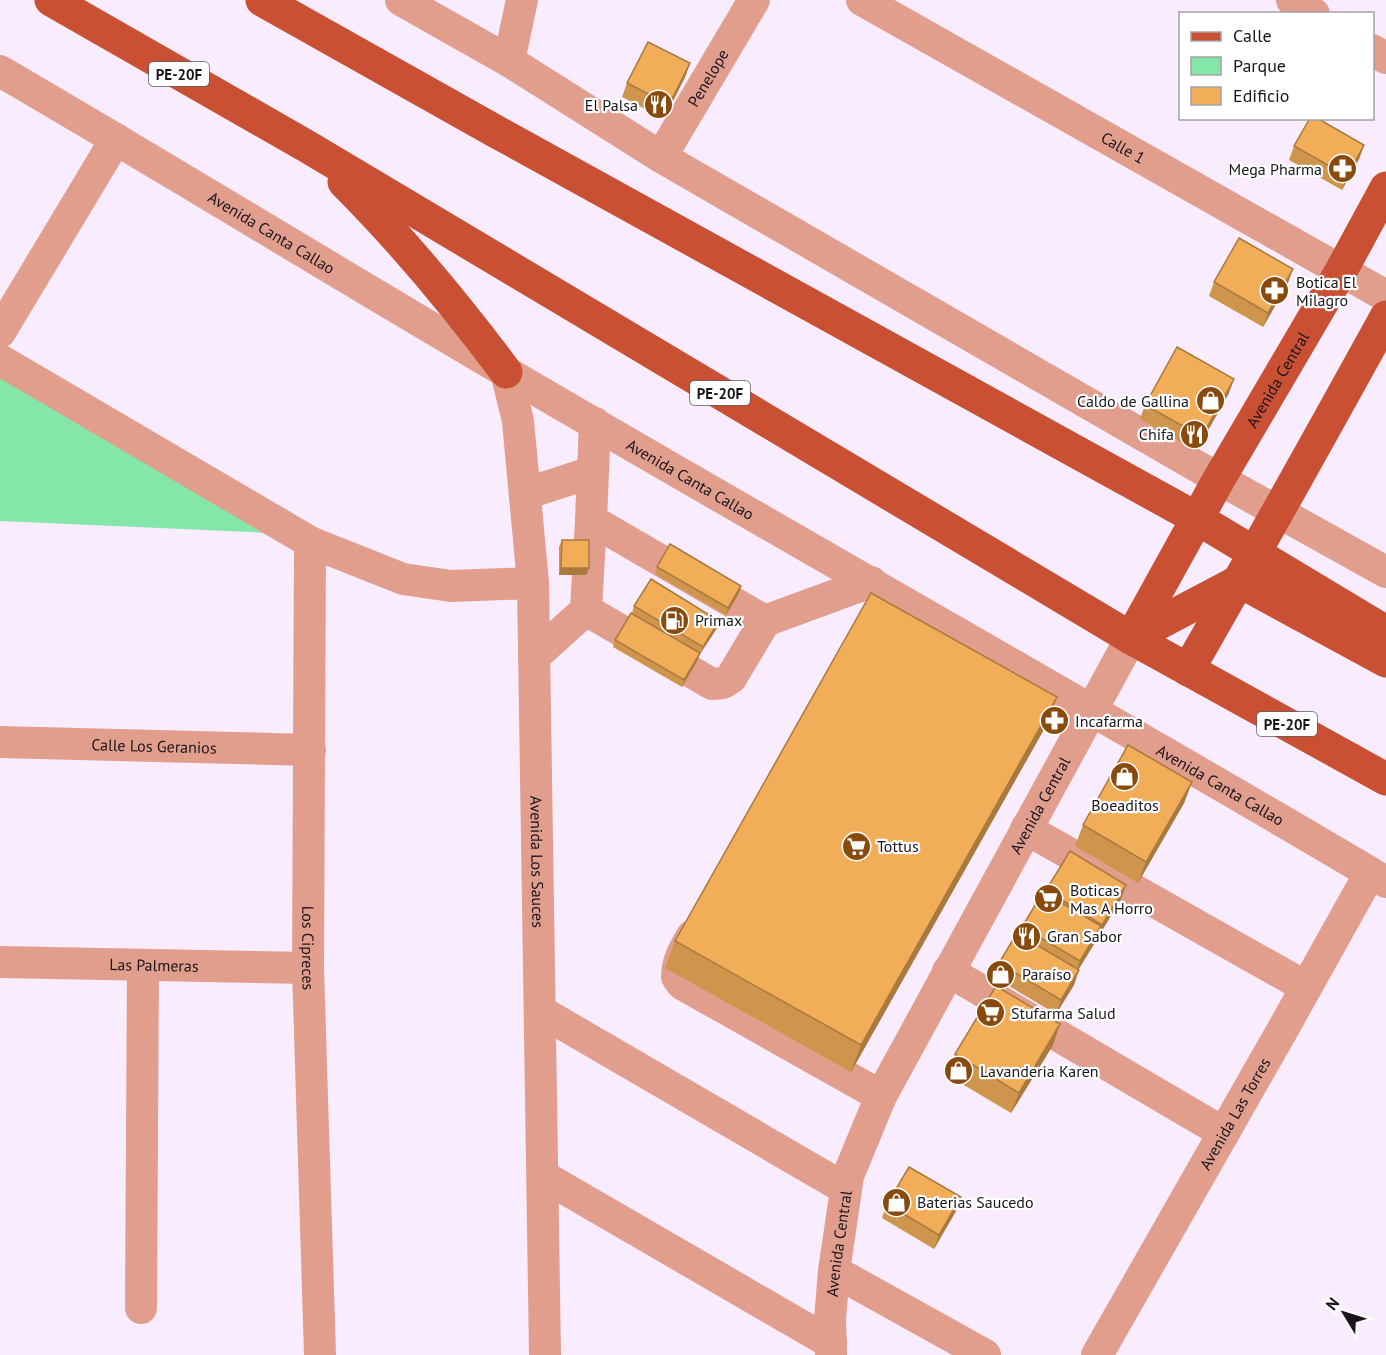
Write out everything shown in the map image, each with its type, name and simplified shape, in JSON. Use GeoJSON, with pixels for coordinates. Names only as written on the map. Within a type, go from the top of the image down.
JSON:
{"type":"FeatureCollection","features":[{"type":"Feature","properties":{"kind":"main road","name":"PE-20F"},"geometry":{"type":"LineString","coordinates":[[51,0],[308,147],[1131,638],[1386,779]]}},
{"type":"Feature","properties":{"kind":"main road"},"geometry":{"type":"LineString","coordinates":[[262,0],[1198,519],[1386,632]]}},
{"type":"Feature","properties":{"kind":"main road"},"geometry":{"type":"LineString","coordinates":[[308,147],[376,214],[437,283],[506,372]]}},
{"type":"Feature","properties":{"kind":"main road","name":"Avenida Central"},"geometry":{"type":"LineString","coordinates":[[1131,638],[1219,479],[1341,271],[1386,188]]}},
{"type":"Feature","properties":{"kind":"main road"},"geometry":{"type":"LineString","coordinates":[[1188,670],[1298,478],[1386,317]]}},
{"type":"Feature","properties":{"kind":"main road"},"geometry":{"type":"LineString","coordinates":[[1131,638],[1239,581]]}},
{"type":"Feature","properties":{"kind":"main road"},"geometry":{"type":"LineString","coordinates":[[1239,581],[1386,661]]}},
{"type":"Feature","properties":{"kind":"street"},"geometry":{"type":"LineString","coordinates":[[401,0],[509,61],[661,157],[1219,479],[1386,572]]}},
{"type":"Feature","properties":{"kind":"street"},"geometry":{"type":"LineString","coordinates":[[509,61],[522,0]]}},
{"type":"Feature","properties":{"kind":"street","name":"Penelope"},"geometry":{"type":"LineString","coordinates":[[661,157],[754,0]]}},
{"type":"Feature","properties":{"kind":"street"},"geometry":{"type":"LineString","coordinates":[[1292,0],[1311,12]]}},
{"type":"Feature","properties":{"kind":"street","name":"Calle 1"},"geometry":{"type":"LineString","coordinates":[[873,3],[1386,296]]}},
{"type":"Feature","properties":{"kind":"street","name":"Avenida Canta Callao"},"geometry":{"type":"LineString","coordinates":[[0,71],[595,423],[879,598],[1091,710],[1378,878]]}},
{"type":"Feature","properties":{"kind":"street"},"geometry":{"type":"LineString","coordinates":[[0,332],[116,139]]}},
{"type":"Feature","properties":{"kind":"street"},"geometry":{"type":"LineString","coordinates":[[0,360],[310,542],[403,579],[451,586],[533,583]]}},
{"type":"Feature","properties":{"kind":"street","name":"Avenida Los Sauces"},"geometry":{"type":"LineString","coordinates":[[506,372],[518,421],[533,583],[544,1355]]}},
{"type":"Feature","properties":{"kind":"street"},"geometry":{"type":"LineString","coordinates":[[534,657],[586,610],[595,423]]}},
{"type":"Feature","properties":{"kind":"street"},"geometry":{"type":"LineString","coordinates":[[525,494],[592,472]]}},
{"type":"Feature","properties":{"kind":"street"},"geometry":{"type":"LineString","coordinates":[[591,520],[765,621],[879,598]]}},
{"type":"Feature","properties":{"kind":"street","name":"Los Cipreces"},"geometry":{"type":"LineString","coordinates":[[310,542],[308,968],[320,1355]]}},
{"type":"Feature","properties":{"kind":"street"},"geometry":{"type":"LineString","coordinates":[[586,610],[712,684],[723,683],[731,678],[765,621]]}},
{"type":"Feature","properties":{"kind":"street","name":"Avenida Central"},"geometry":{"type":"LineString","coordinates":[[831,1349],[830,1319],[834,1271],[848,1176],[881,1096],[1131,638]]}},
{"type":"Feature","properties":{"kind":"street","name":"Calle Los Geranios"},"geometry":{"type":"LineString","coordinates":[[0,742],[310,750]]}},
{"type":"Feature","properties":{"kind":"street"},"geometry":{"type":"LineString","coordinates":[[1026,829],[1306,987]]}},
{"type":"Feature","properties":{"kind":"street","name":"Avenida Las Torres"},"geometry":{"type":"LineString","coordinates":[[1097,1355],[1306,987],[1378,878]]}},
{"type":"Feature","properties":{"kind":"street"},"geometry":{"type":"LineString","coordinates":[[707,909],[679,960],[677,977],[682,984],[881,1096]]}},
{"type":"Feature","properties":{"kind":"street","name":"Las Palmeras"},"geometry":{"type":"LineString","coordinates":[[0,962],[308,968]]}},
{"type":"Feature","properties":{"kind":"street"},"geometry":{"type":"LineString","coordinates":[[141,1308],[143,965]]}},
{"type":"Feature","properties":{"kind":"street"},"geometry":{"type":"LineString","coordinates":[[948,971],[1224,1133]]}},
{"type":"Feature","properties":{"kind":"street"},"geometry":{"type":"LineString","coordinates":[[540,1011],[846,1189]]}},
{"type":"Feature","properties":{"kind":"street"},"geometry":{"type":"LineString","coordinates":[[543,1176],[831,1349]]}},
{"type":"Feature","properties":{"kind":"street"},"geometry":{"type":"LineString","coordinates":[[834,1271],[985,1355]]}},
{"type":"Feature","properties":{"kind":"green space"},"geometry":{"type":"Polygon","coordinates":[[[0,378],[272,533],[0,521],[0,378]]]}},
{"type":"Feature","properties":{"kind":"building"},"geometry":{"type":"Polygon","coordinates":[[[648,42],[690,63],[673,97],[660,100],[627,83],[648,42]]]}},
{"type":"Feature","properties":{"kind":"building"},"geometry":{"type":"Polygon","coordinates":[[[1309,120],[1320,120],[1364,145],[1347,176],[1294,146],[1309,120]]]}},
{"type":"Feature","properties":{"kind":"building"},"geometry":{"type":"Polygon","coordinates":[[[1239,238],[1293,269],[1268,313],[1214,282],[1239,238]]]}},
{"type":"Feature","properties":{"kind":"building"},"geometry":{"type":"Polygon","coordinates":[[[1177,347],[1234,379],[1207,427],[1199,432],[1190,430],[1145,405],[1177,347]]]}},
{"type":"Feature","properties":{"kind":"building"},"geometry":{"type":"Polygon","coordinates":[[[562,540],[589,540],[589,568],[561,568],[562,540]]]}},
{"type":"Feature","properties":{"kind":"building","name":"Primax"},"geometry":{"type":"Polygon","coordinates":[[[670,544],[741,586],[728,608],[657,567],[670,544]]]}},
{"type":"Feature","properties":{"kind":"building","name":"Primax"},"geometry":{"type":"Polygon","coordinates":[[[651,579],[719,621],[703,647],[634,606],[651,579]]]}},
{"type":"Feature","properties":{"kind":"building","name":"Tottus"},"geometry":{"type":"Polygon","coordinates":[[[871,593],[1057,697],[861,1045],[675,941],[871,593]]]}},
{"type":"Feature","properties":{"kind":"building","name":"Primax"},"geometry":{"type":"Polygon","coordinates":[[[631,613],[700,653],[684,680],[615,640],[631,613]]]}},
{"type":"Feature","properties":{"kind":"building"},"geometry":{"type":"Polygon","coordinates":[[[1128,745],[1192,782],[1146,862],[1083,825],[1128,745]]]}},
{"type":"Feature","properties":{"kind":"building"},"geometry":{"type":"Polygon","coordinates":[[[1070,851],[1126,885],[1102,925],[1046,890],[1070,851]]]}},
{"type":"Feature","properties":{"kind":"building"},"geometry":{"type":"Polygon","coordinates":[[[1043,892],[1101,926],[1080,961],[1022,927],[1043,892]]]}},
{"type":"Feature","properties":{"kind":"building"},"geometry":{"type":"Polygon","coordinates":[[[1017,933],[1079,970],[1061,1000],[999,963],[1017,933]]]}},
{"type":"Feature","properties":{"kind":"building"},"geometry":{"type":"Polygon","coordinates":[[[996,986],[1060,1024],[1019,1093],[955,1054],[996,986]]]}},
{"type":"Feature","properties":{"kind":"building"},"geometry":{"type":"Polygon","coordinates":[[[909,1167],[961,1197],[939,1235],[887,1204],[909,1167]]]}},
{"type":"Feature","properties":{"kind":"place","name":"El Palsa"},"geometry":{"type":"Point","coordinates":[659,105]}},
{"type":"Feature","properties":{"kind":"place","name":"Mega Pharma"},"geometry":{"type":"Point","coordinates":[1343,169]}},
{"type":"Feature","properties":{"kind":"place","name":"Botica El Milagro"},"geometry":{"type":"Point","coordinates":[1275,291]}},
{"type":"Feature","properties":{"kind":"place","name":"Caldo de Gallina"},"geometry":{"type":"Point","coordinates":[1210,401]}},
{"type":"Feature","properties":{"kind":"place","name":"Chifa"},"geometry":{"type":"Point","coordinates":[1195,434]}},
{"type":"Feature","properties":{"kind":"place","name":"Primax"},"geometry":{"type":"Point","coordinates":[674,620]}},
{"type":"Feature","properties":{"kind":"place","name":"Incafarma"},"geometry":{"type":"Point","coordinates":[1054,721]}},
{"type":"Feature","properties":{"kind":"place","name":"Boeaditos"},"geometry":{"type":"Point","coordinates":[1125,777]}},
{"type":"Feature","properties":{"kind":"place","name":"Tottus"},"geometry":{"type":"Point","coordinates":[856,846]}},
{"type":"Feature","properties":{"kind":"place","name":"Boticas Mas A Horro"},"geometry":{"type":"Point","coordinates":[1049,899]}},
{"type":"Feature","properties":{"kind":"place","name":"Gran Sabor"},"geometry":{"type":"Point","coordinates":[1026,936]}},
{"type":"Feature","properties":{"kind":"place","name":"Paraíso"},"geometry":{"type":"Point","coordinates":[1001,974]}},
{"type":"Feature","properties":{"kind":"place","name":"Stufarma Salud"},"geometry":{"type":"Point","coordinates":[990,1013]}},
{"type":"Feature","properties":{"kind":"place","name":"Lavanderia Karen"},"geometry":{"type":"Point","coordinates":[959,1071]}},
{"type":"Feature","properties":{"kind":"place","name":"Baterias Saucedo"},"geometry":{"type":"Point","coordinates":[896,1202]}}]}
